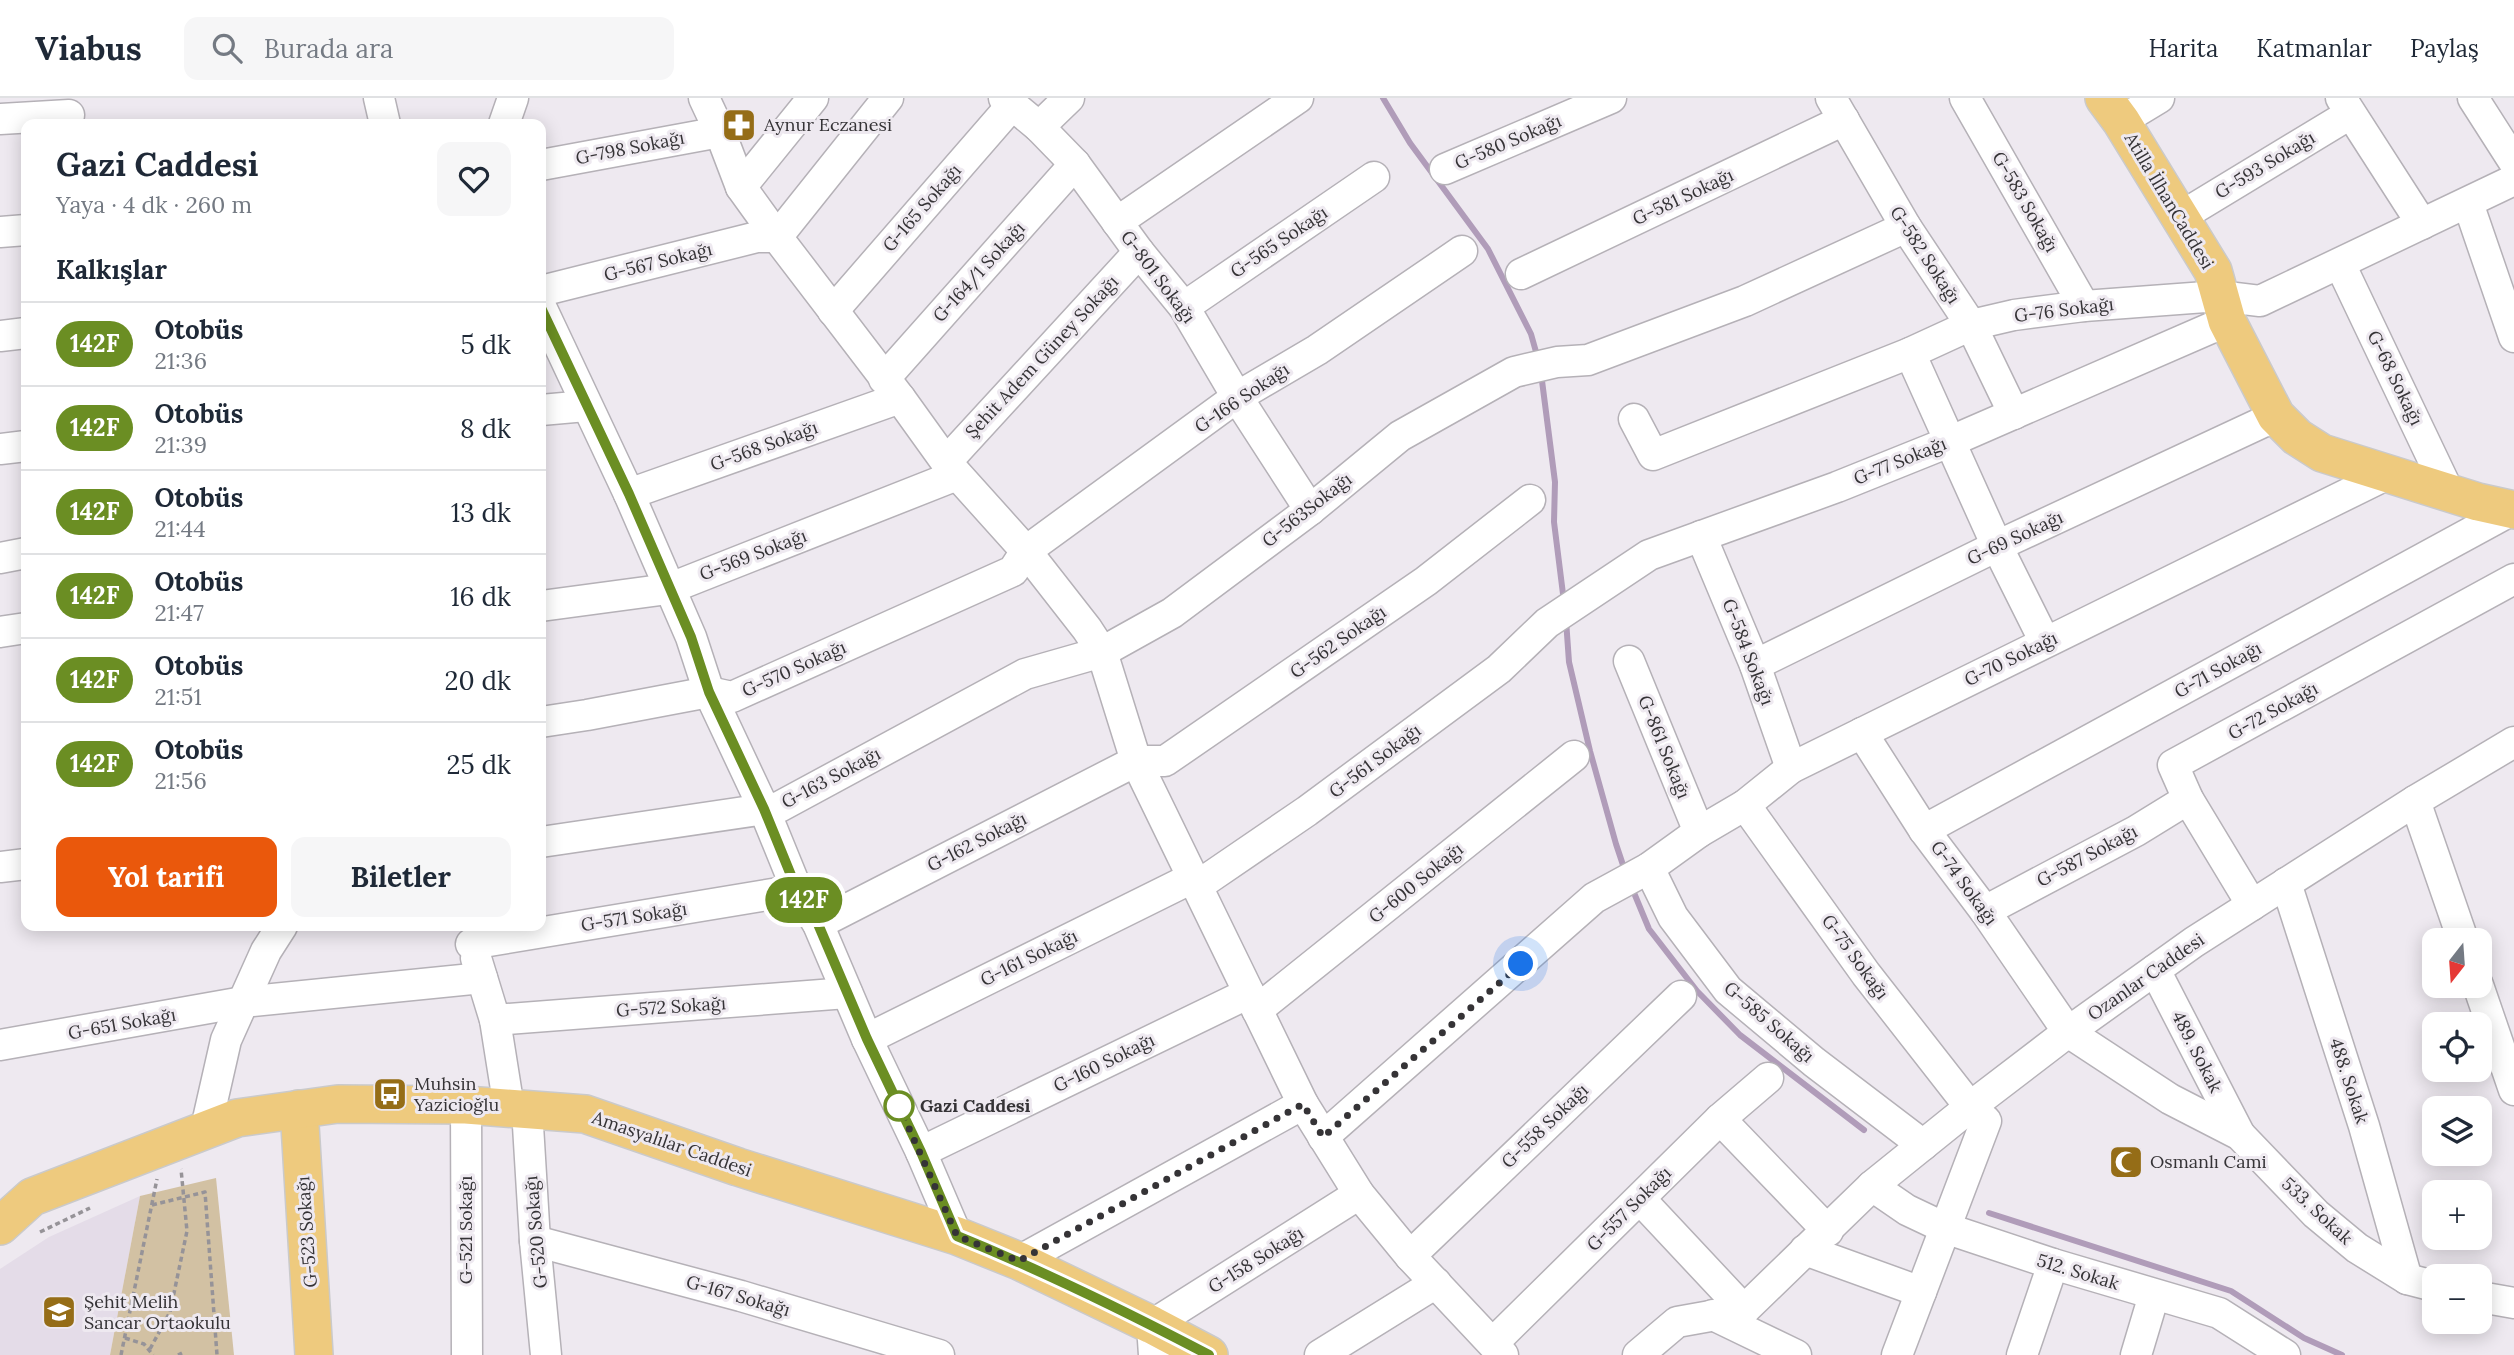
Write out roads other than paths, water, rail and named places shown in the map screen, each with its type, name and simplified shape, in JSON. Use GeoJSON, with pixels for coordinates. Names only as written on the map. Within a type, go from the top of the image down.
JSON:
{"type":"FeatureCollection","features":[{"type":"Feature","properties":{"kind":"main road","name":"Atilla İlhanCaddesi"},"geometry":{"type":"LineString","coordinates":[[2112,109],[2213,271],[2223,308],[2276,416],[2297,437],[2322,453],[2513,510]]}},
{"type":"Feature","properties":{"kind":"main road","name":"Amasyalılar Caddesi"},"geometry":{"type":"LineString","coordinates":[[16,1231],[32,1197],[236,1118],[338,1104],[466,1105],[585,1114],[738,1167],[957,1236],[1019,1261],[1154,1340],[1209,1355]]}},
{"type":"Feature","properties":{"kind":"main road","name":"G-523 Sokağı"},"geometry":{"type":"LineString","coordinates":[[299,1109],[314,1355]]}},
{"type":"Feature","properties":{"kind":"street"},"geometry":{"type":"LineString","coordinates":[[379,98],[384,119]]}},
{"type":"Feature","properties":{"kind":"street"},"geometry":{"type":"LineString","coordinates":[[506,119],[513,98]]}},
{"type":"Feature","properties":{"kind":"street"},"geometry":{"type":"LineString","coordinates":[[704,98],[741,187],[776,237],[951,469],[1026,551],[1068,602],[1102,652],[1136,761],[1303,1104],[1359,1194],[1410,1256],[1498,1349]]}},
{"type":"Feature","properties":{"kind":"street"},"geometry":{"type":"LineString","coordinates":[[741,187],[813,98]]}},
{"type":"Feature","properties":{"kind":"street"},"geometry":{"type":"LineString","coordinates":[[776,237],[888,98]]}},
{"type":"Feature","properties":{"kind":"street"},"geometry":{"type":"LineString","coordinates":[[1039,127],[1069,98]]}},
{"type":"Feature","properties":{"kind":"street"},"geometry":{"type":"LineString","coordinates":[[1117,222],[1298,98]]}},
{"type":"Feature","properties":{"kind":"street","name":"G-580 Sokağı"},"geometry":{"type":"LineString","coordinates":[[1445,169],[1611,98]]}},
{"type":"Feature","properties":{"kind":"street","name":"G-583 Sokağı"},"geometry":{"type":"LineString","coordinates":[[1965,98],[2084,306]]}},
{"type":"Feature","properties":{"kind":"street"},"geometry":{"type":"LineString","coordinates":[[2112,109],[2159,98]]}},
{"type":"Feature","properties":{"kind":"street"},"geometry":{"type":"LineString","coordinates":[[2473,98],[2514,162]]}},
{"type":"Feature","properties":{"kind":"street","name":"G-801 Sokağı"},"geometry":{"type":"LineString","coordinates":[[1008,102],[1039,127],[1075,164],[1139,252],[1184,307],[1237,397],[1310,510]]}},
{"type":"Feature","properties":{"kind":"street","name":"G-165 Sokağı"},"geometry":{"type":"LineString","coordinates":[[833,311],[1008,102]]}},
{"type":"Feature","properties":{"kind":"street"},"geometry":{"type":"LineString","coordinates":[[2345,106],[2422,224]]}},
{"type":"Feature","properties":{"kind":"street","name":"G-593 Sokağı"},"geometry":{"type":"LineString","coordinates":[[2180,216],[2345,106]]}},
{"type":"Feature","properties":{"kind":"street","name":"G-582 Sokağı"},"geometry":{"type":"LineString","coordinates":[[1837,109],[1906,227],[1971,326],[2014,414]]}},
{"type":"Feature","properties":{"kind":"street","name":"G-581 Sokağı"},"geometry":{"type":"LineString","coordinates":[[1521,274],[1837,109]]}},
{"type":"Feature","properties":{"kind":"street"},"geometry":{"type":"LineString","coordinates":[[0,119],[69,112]]}},
{"type":"Feature","properties":{"kind":"street","name":"G-798 Sokağı"},"geometry":{"type":"LineString","coordinates":[[546,164],[720,132]]}},
{"type":"Feature","properties":{"kind":"street","name":"G-164/1 Sokağı"},"geometry":{"type":"LineString","coordinates":[[892,388],[1075,164]]}},
{"type":"Feature","properties":{"kind":"street","name":"G-565 Sokağı"},"geometry":{"type":"LineString","coordinates":[[1184,307],[1374,177]]}},
{"type":"Feature","properties":{"kind":"street","name":"G-76 Sokağı"},"geometry":{"type":"LineString","coordinates":[[1634,419],[1653,455],[1971,326],[2014,316],[2084,306],[2223,308],[2260,301],[2514,180]]}},
{"type":"Feature","properties":{"kind":"street"},"geometry":{"type":"LineString","coordinates":[[2468,203],[2514,337]]}},
{"type":"Feature","properties":{"kind":"street","name":"G-563Sokağı"},"geometry":{"type":"LineString","coordinates":[[1102,652],[1172,613],[1310,510],[1400,436],[1514,372],[1557,362],[1588,360],[1745,301],[1906,227]]}},
{"type":"Feature","properties":{"kind":"street"},"geometry":{"type":"LineString","coordinates":[[0,232],[21,230]]}},
{"type":"Feature","properties":{"kind":"street","name":"G-567 Sokağı"},"geometry":{"type":"LineString","coordinates":[[546,290],[757,237],[776,237]]}},
{"type":"Feature","properties":{"kind":"street","name":"G-166 Sokağı"},"geometry":{"type":"LineString","coordinates":[[1026,551],[1237,397],[1317,350],[1462,251]]}},
{"type":"Feature","properties":{"kind":"street","name":"Şehit Adem Güney Sokağı"},"geometry":{"type":"LineString","coordinates":[[951,469],[1139,252]]}},
{"type":"Feature","properties":{"kind":"street","name":"G-68 Sokağı"},"geometry":{"type":"LineString","coordinates":[[2340,264],[2449,493]]}},
{"type":"Feature","properties":{"kind":"street","name":"G-77 Sokağı"},"geometry":{"type":"LineString","coordinates":[[1576,604],[1649,555],[1837,487],[1949,442],[2014,414],[2223,308]]}},
{"type":"Feature","properties":{"kind":"street"},"geometry":{"type":"LineString","coordinates":[[546,318],[629,494],[691,637],[709,692],[764,809],[797,890],[818,924],[957,1236]]}},
{"type":"Feature","properties":{"kind":"street"},"geometry":{"type":"LineString","coordinates":[[0,336],[21,334]]}},
{"type":"Feature","properties":{"kind":"street"},"geometry":{"type":"LineString","coordinates":[[1910,353],[1997,546],[2045,642]]}},
{"type":"Feature","properties":{"kind":"street","name":"G-568 Sokağı"},"geometry":{"type":"LineString","coordinates":[[629,494],[892,388]]}},
{"type":"Feature","properties":{"kind":"street"},"geometry":{"type":"LineString","coordinates":[[546,410],[586,407]]}},
{"type":"Feature","properties":{"kind":"street","name":"G-69 Sokağı"},"geometry":{"type":"LineString","coordinates":[[1755,665],[1997,546],[2276,416]]}},
{"type":"Feature","properties":{"kind":"street"},"geometry":{"type":"LineString","coordinates":[[0,449],[21,447]]}},
{"type":"Feature","properties":{"kind":"street","name":"G-569 Sokağı"},"geometry":{"type":"LineString","coordinates":[[546,605],[668,589],[951,469]]}},
{"type":"Feature","properties":{"kind":"street","name":"G-70 Sokağı"},"geometry":{"type":"LineString","coordinates":[[1323,1137],[1594,898],[1648,869],[1699,832],[1745,805],[1791,768],[2388,474]]}},
{"type":"Feature","properties":{"kind":"street","name":"G-562 Sokağı"},"geometry":{"type":"LineString","coordinates":[[1136,761],[1166,761],[1426,581],[1530,500]]}},
{"type":"Feature","properties":{"kind":"street","name":"G-71 Sokağı"},"geometry":{"type":"LineString","coordinates":[[1924,830],[2513,510]]}},
{"type":"Feature","properties":{"kind":"street","name":"G-584 Sokağı"},"geometry":{"type":"LineString","coordinates":[[1701,536],[1755,665],[1791,768]]}},
{"type":"Feature","properties":{"kind":"street","name":"G-570 Sokağı"},"geometry":{"type":"LineString","coordinates":[[546,721],[709,692],[732,698],[1013,570],[1026,551]]}},
{"type":"Feature","properties":{"kind":"street"},"geometry":{"type":"LineString","coordinates":[[0,558],[21,554]]}},
{"type":"Feature","properties":{"kind":"street","name":"G-72 Sokağı"},"geometry":{"type":"LineString","coordinates":[[2252,905],[2188,799],[2173,765],[2514,579]]}},
{"type":"Feature","properties":{"kind":"street","name":"G-561 Sokağı"},"geometry":{"type":"LineString","coordinates":[[1192,878],[1206,880],[1307,811],[1499,669],[1547,623],[1576,604]]}},
{"type":"Feature","properties":{"kind":"street"},"geometry":{"type":"LineString","coordinates":[[0,632],[21,629]]}},
{"type":"Feature","properties":{"kind":"street","name":"G-163 Sokağı"},"geometry":{"type":"LineString","coordinates":[[546,841],[779,807],[1025,674],[1102,652]]}},
{"type":"Feature","properties":{"kind":"street","name":"G-861 Sokağı"},"geometry":{"type":"LineString","coordinates":[[1629,661],[1699,832]]}},
{"type":"Feature","properties":{"kind":"street","name":"G-74 Sokağı"},"geometry":{"type":"LineString","coordinates":[[1862,733],[1924,830],[1985,911],[2068,1032]]}},
{"type":"Feature","properties":{"kind":"street","name":"Ozanlar Caddesi"},"geometry":{"type":"LineString","coordinates":[[1744,1310],[1872,1186],[2068,1032],[2194,942],[2416,800],[2514,742]]}},
{"type":"Feature","properties":{"kind":"street","name":"G-600 Sokağı"},"geometry":{"type":"LineString","coordinates":[[1253,1001],[1574,756]]}},
{"type":"Feature","properties":{"kind":"street","name":"G-162 Sokağı"},"geometry":{"type":"LineString","coordinates":[[818,924],[1136,761]]}},
{"type":"Feature","properties":{"kind":"street","name":"G-587 Sokağı"},"geometry":{"type":"LineString","coordinates":[[1985,911],[2136,831],[2188,799]]}},
{"type":"Feature","properties":{"kind":"street"},"geometry":{"type":"LineString","coordinates":[[2416,800],[2459,928]]}},
{"type":"Feature","properties":{"kind":"street","name":"G-75 Sokağı"},"geometry":{"type":"LineString","coordinates":[[1745,805],[1866,974],[1970,1107],[1986,1121],[1945,1228]]}},
{"type":"Feature","properties":{"kind":"street"},"geometry":{"type":"LineString","coordinates":[[0,867],[21,865]]}},
{"type":"Feature","properties":{"kind":"street","name":"G-585 Sokağı"},"geometry":{"type":"LineString","coordinates":[[1648,869],[1673,917],[1728,990],[1814,1062],[1923,1145]]}},
{"type":"Feature","properties":{"kind":"street","name":"G-161 Sokağı"},"geometry":{"type":"LineString","coordinates":[[867,1039],[1192,878]]}},
{"type":"Feature","properties":{"kind":"street","name":"488. Sokak"},"geometry":{"type":"LineString","coordinates":[[2286,883],[2364,1126],[2421,1283]]}},
{"type":"Feature","properties":{"kind":"street","name":"G-571 Sokağı"},"geometry":{"type":"LineString","coordinates":[[546,924],[797,890]]}},
{"type":"Feature","properties":{"kind":"street"},"geometry":{"type":"LineString","coordinates":[[206,1129],[226,1040],[266,951],[279,931]]}},
{"type":"Feature","properties":{"kind":"street","name":"G-571 Sokağı"},"geometry":{"type":"LineString","coordinates":[[468,935],[497,931]]}},
{"type":"Feature","properties":{"kind":"street","name":"G-520 Sokağı"},"geometry":{"type":"LineString","coordinates":[[468,935],[495,1020],[518,1109],[546,1355]]}},
{"type":"Feature","properties":{"kind":"street","name":"489. Sokak"},"geometry":{"type":"LineString","coordinates":[[2155,970],[2240,1135]]}},
{"type":"Feature","properties":{"kind":"street"},"geometry":{"type":"LineString","coordinates":[[243,1002],[482,978]]}},
{"type":"Feature","properties":{"kind":"street","name":"G-572 Sokağı"},"geometry":{"type":"LineString","coordinates":[[495,1020],[847,993]]}},
{"type":"Feature","properties":{"kind":"street","name":"G-558 Sokağı"},"geometry":{"type":"LineString","coordinates":[[1410,1256],[1681,996]]}},
{"type":"Feature","properties":{"kind":"street"},"geometry":{"type":"LineString","coordinates":[[2482,998],[2514,1090]]}},
{"type":"Feature","properties":{"kind":"street","name":"G-160 Sokağı"},"geometry":{"type":"LineString","coordinates":[[921,1152],[1253,1001]]}},
{"type":"Feature","properties":{"kind":"street","name":"G-651 Sokağı"},"geometry":{"type":"LineString","coordinates":[[0,1045],[243,1002]]}},
{"type":"Feature","properties":{"kind":"street","name":"533. Sokak"},"geometry":{"type":"LineString","coordinates":[[2068,1032],[2170,1099],[2240,1135],[2316,1214],[2357,1248],[2421,1283]]}},
{"type":"Feature","properties":{"kind":"street","name":"G-557 Sokağı"},"geometry":{"type":"LineString","coordinates":[[1498,1349],[1720,1119],[1768,1079]]}},
{"type":"Feature","properties":{"kind":"street"},"geometry":{"type":"LineString","coordinates":[[1019,1261],[1303,1104]]}},
{"type":"Feature","properties":{"kind":"street","name":"G-521 Sokağı"},"geometry":{"type":"LineString","coordinates":[[466,1105],[467,1355]]}},
{"type":"Feature","properties":{"kind":"street"},"geometry":{"type":"LineString","coordinates":[[1720,1119],[1828,1231]]}},
{"type":"Feature","properties":{"kind":"street","name":"512. Sokak"},"geometry":{"type":"LineString","coordinates":[[1872,1186],[1907,1210],[1945,1228],[2053,1264],[2220,1313],[2268,1351]]}},
{"type":"Feature","properties":{"kind":"street","name":"G-158 Sokağı"},"geometry":{"type":"LineString","coordinates":[[1154,1340],[1359,1194]]}},
{"type":"Feature","properties":{"kind":"street"},"geometry":{"type":"LineString","coordinates":[[1640,1199],[1744,1310]]}},
{"type":"Feature","properties":{"kind":"street"},"geometry":{"type":"LineString","coordinates":[[1897,1355],[1945,1228]]}},
{"type":"Feature","properties":{"kind":"street","name":"G-167 Sokağı"},"geometry":{"type":"LineString","coordinates":[[535,1241],[741,1296],[939,1355]]}},
{"type":"Feature","properties":{"kind":"street"},"geometry":{"type":"LineString","coordinates":[[1805,1250],[1921,1292]]}},
{"type":"Feature","properties":{"kind":"street"},"geometry":{"type":"LineString","coordinates":[[2022,1355],[2053,1264]]}},
{"type":"Feature","properties":{"kind":"street"},"geometry":{"type":"LineString","coordinates":[[1320,1355],[1436,1283]]}},
{"type":"Feature","properties":{"kind":"street"},"geometry":{"type":"LineString","coordinates":[[2136,1355],[2154,1295]]}},
{"type":"Feature","properties":{"kind":"street"},"geometry":{"type":"LineString","coordinates":[[2492,1299],[2514,1303]]}},
{"type":"Feature","properties":{"kind":"street"},"geometry":{"type":"LineString","coordinates":[[1638,1355],[1677,1322],[1744,1310]]}},
{"type":"Feature","properties":{"kind":"street"},"geometry":{"type":"LineString","coordinates":[[1713,1315],[1796,1355]]}},
{"type":"Feature","properties":{"kind":"waterway"},"geometry":{"type":"LineString","coordinates":[[1383,98],[1410,143],[1488,249],[1531,334],[1538,359]]}},
{"type":"Feature","properties":{"kind":"waterway"},"geometry":{"type":"LineString","coordinates":[[1541,373],[1555,482],[1554,522],[1564,602]]}},
{"type":"Feature","properties":{"kind":"waterway"},"geometry":{"type":"LineString","coordinates":[[1566,620],[1569,662],[1590,751],[1625,871]]}},
{"type":"Feature","properties":{"kind":"waterway"},"geometry":{"type":"LineString","coordinates":[[1632,888],[1649,929],[1697,991],[1740,1035],[1864,1130]]}},
{"type":"Feature","properties":{"kind":"waterway"},"geometry":{"type":"LineString","coordinates":[[1989,1213],[2231,1291],[2304,1338],[2342,1355]]}},
{"type":"Feature","properties":{"kind":"place","name":"Aynur Eczanesi"},"geometry":{"type":"Point","coordinates":[739,125]}},
{"type":"Feature","properties":{"kind":"place","name":"Muhsin Yazicioğlu"},"geometry":{"type":"Point","coordinates":[390,1094]}},
{"type":"Feature","properties":{"kind":"place","name":"Gazi Caddesi"},"geometry":{"type":"Point","coordinates":[899,1106]}},
{"type":"Feature","properties":{"kind":"place","name":"Osmanlı Cami"},"geometry":{"type":"Point","coordinates":[2126,1162]}},
{"type":"Feature","properties":{"kind":"place","name":"Şehit Melih Sancar Ortaokulu"},"geometry":{"type":"Point","coordinates":[59,1312]}}]}
